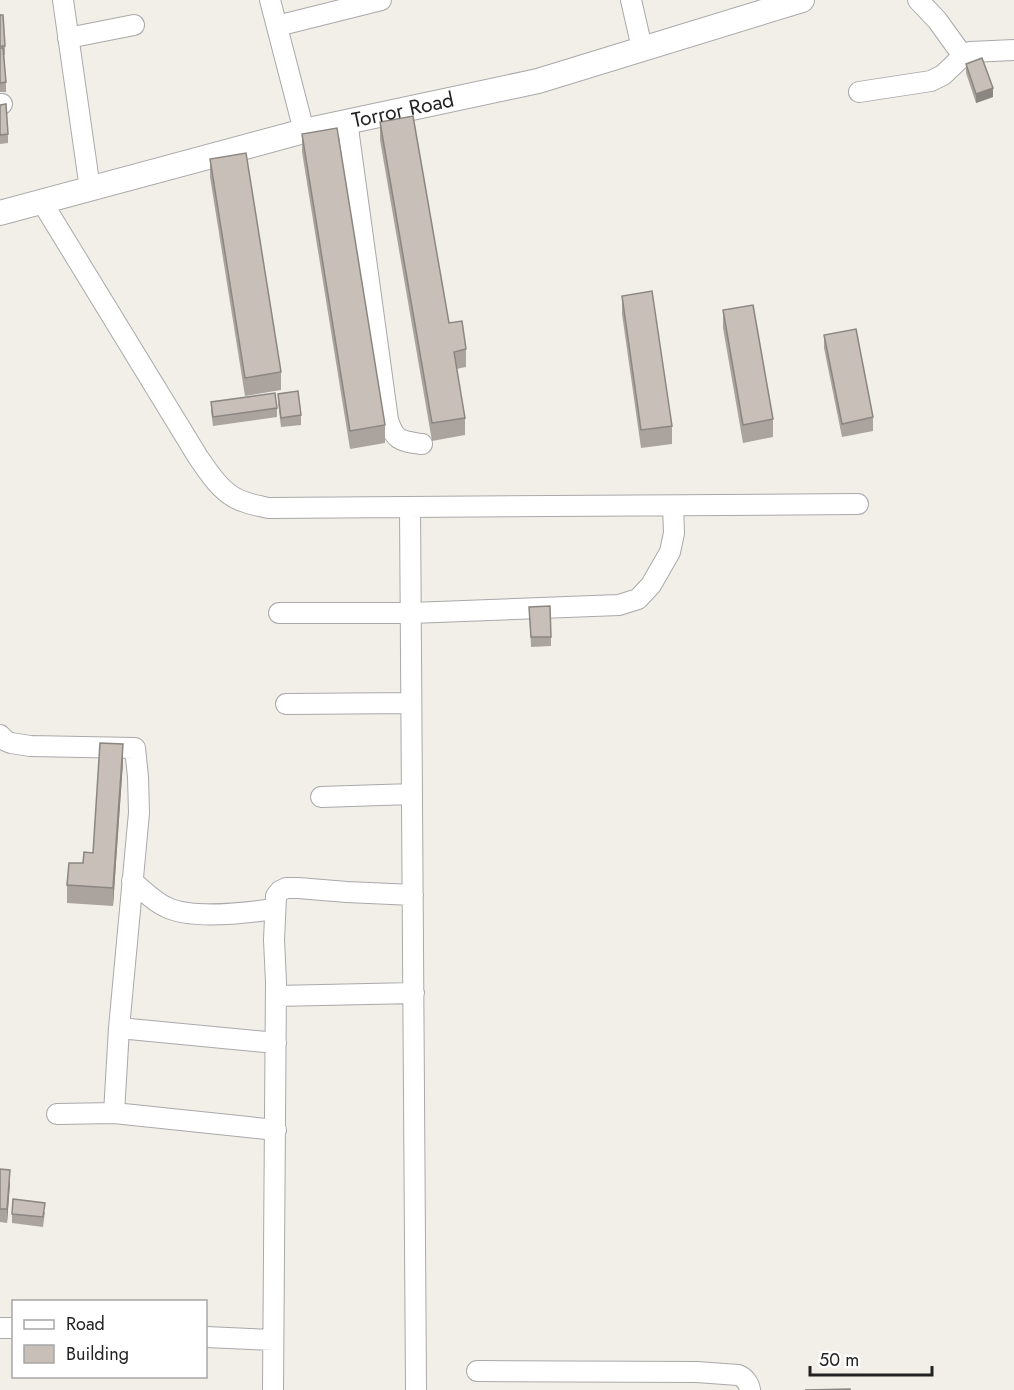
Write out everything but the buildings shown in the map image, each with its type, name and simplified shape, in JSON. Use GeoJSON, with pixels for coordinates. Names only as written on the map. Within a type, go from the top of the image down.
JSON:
{"type":"FeatureCollection","features":[{"type":"Feature","properties":{"kind":"street"},"geometry":{"type":"LineString","coordinates":[[63,0],[90,189]]}},
{"type":"Feature","properties":{"kind":"street"},"geometry":{"type":"LineString","coordinates":[[270,0],[304,131]]}},
{"type":"Feature","properties":{"kind":"street"},"geometry":{"type":"LineString","coordinates":[[276,26],[381,0]]}},
{"type":"Feature","properties":{"kind":"street"},"geometry":{"type":"LineString","coordinates":[[631,0],[642,48]]}},
{"type":"Feature","properties":{"kind":"street","name":"Torror Road"},"geometry":{"type":"LineString","coordinates":[[0,213],[304,131],[538,81],[801,0]]}},
{"type":"Feature","properties":{"kind":"street"},"geometry":{"type":"LineString","coordinates":[[918,0],[963,56]]}},
{"type":"Feature","properties":{"kind":"street"},"geometry":{"type":"LineString","coordinates":[[68,38],[134,25]]}},
{"type":"Feature","properties":{"kind":"street"},"geometry":{"type":"LineString","coordinates":[[859,92],[931,81],[943,75],[970,52],[1014,50]]}},
{"type":"Feature","properties":{"kind":"street"},"geometry":{"type":"LineString","coordinates":[[347,121],[388,420],[392,433],[400,440],[422,444]]}},
{"type":"Feature","properties":{"kind":"street"},"geometry":{"type":"LineString","coordinates":[[42,202],[210,475],[226,492],[243,502],[268,508],[858,504]]}},
{"type":"Feature","properties":{"kind":"street"},"geometry":{"type":"LineString","coordinates":[[279,613],[411,613],[619,605],[638,599],[651,585],[670,552],[674,533],[673,506]]}},
{"type":"Feature","properties":{"kind":"street"},"geometry":{"type":"LineString","coordinates":[[410,507],[416,1390]]}},
{"type":"Feature","properties":{"kind":"street"},"geometry":{"type":"LineString","coordinates":[[286,704],[411,703]]}},
{"type":"Feature","properties":{"kind":"street"},"geometry":{"type":"LineString","coordinates":[[0,735],[6,741],[16,745],[135,748],[139,813],[119,1028],[114,1113]]}},
{"type":"Feature","properties":{"kind":"street"},"geometry":{"type":"LineString","coordinates":[[321,797],[412,794]]}},
{"type":"Feature","properties":{"kind":"street"},"geometry":{"type":"LineString","coordinates":[[132,881],[154,900],[168,908],[189,914],[239,914],[274,909]]}},
{"type":"Feature","properties":{"kind":"street"},"geometry":{"type":"LineString","coordinates":[[273,1390],[276,1130],[274,909],[276,896],[286,888],[413,895]]}},
{"type":"Feature","properties":{"kind":"street"},"geometry":{"type":"LineString","coordinates":[[276,996],[414,993]]}},
{"type":"Feature","properties":{"kind":"street"},"geometry":{"type":"LineString","coordinates":[[119,1028],[276,1043]]}},
{"type":"Feature","properties":{"kind":"street"},"geometry":{"type":"LineString","coordinates":[[57,1114],[114,1113],[276,1130]]}},
{"type":"Feature","properties":{"kind":"street"},"geometry":{"type":"LineString","coordinates":[[207,1337],[273,1340]]}},
{"type":"Feature","properties":{"kind":"street"},"geometry":{"type":"LineString","coordinates":[[477,1371],[738,1374],[743,1377],[750,1390]]}}]}
